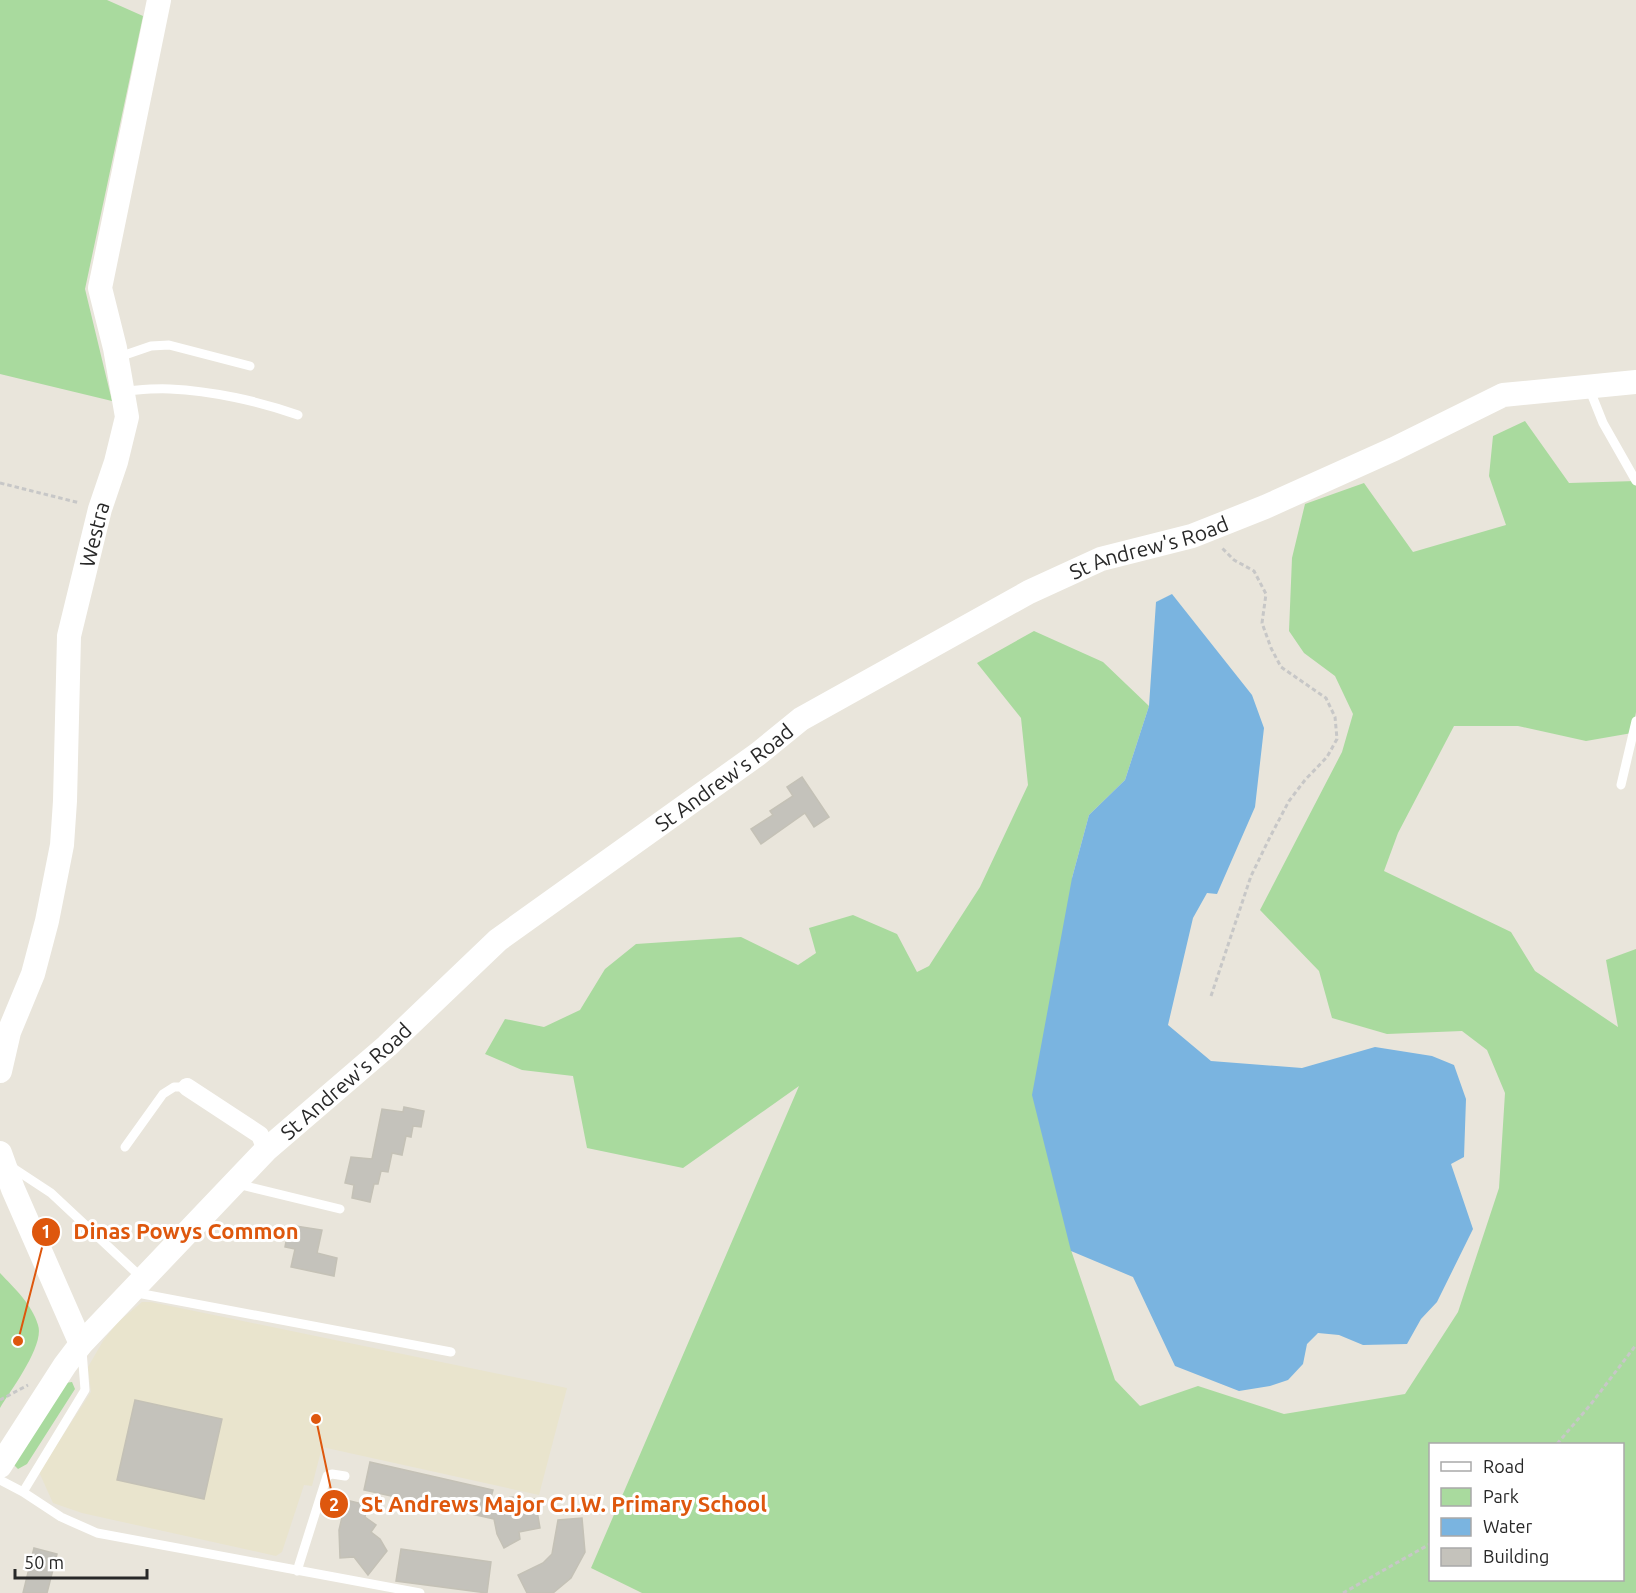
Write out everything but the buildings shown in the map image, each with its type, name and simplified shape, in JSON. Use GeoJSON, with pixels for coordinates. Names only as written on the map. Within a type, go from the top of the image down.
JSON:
{"type":"FeatureCollection","features":[{"type":"Feature","properties":{"kind":"street","name":"Westra"},"geometry":{"type":"LineString","coordinates":[[0,1071],[9,1032],[33,974],[47,921],[62,845],[69,636],[100,509],[117,462],[127,417],[100,288],[159,0]]}},
{"type":"Feature","properties":{"kind":"street","name":"St Andrew's Road"},"geometry":{"type":"LineString","coordinates":[[0,1466],[81,1344],[266,1150],[387,1046],[498,940],[758,754],[801,719],[1029,592],[1101,559],[1192,536],[1265,507],[1394,449],[1503,394],[1636,382]]}},
{"type":"Feature","properties":{"kind":"street"},"geometry":{"type":"LineString","coordinates":[[187,1087],[260,1135],[266,1150]]}},
{"type":"Feature","properties":{"kind":"street"},"geometry":{"type":"LineString","coordinates":[[1,1157],[81,1344]]}},
{"type":"Feature","properties":{"kind":"lane"},"geometry":{"type":"LineString","coordinates":[[116,358],[151,346],[169,345],[250,366]]}},
{"type":"Feature","properties":{"kind":"lane"},"geometry":{"type":"LineString","coordinates":[[1588,386],[1604,423],[1636,481]]}},
{"type":"Feature","properties":{"kind":"lane"},"geometry":{"type":"LineString","coordinates":[[123,391],[180,389],[267,405],[298,415]]}},
{"type":"Feature","properties":{"kind":"lane"},"geometry":{"type":"LineString","coordinates":[[1621,785],[1636,721]]}},
{"type":"Feature","properties":{"kind":"lane"},"geometry":{"type":"LineString","coordinates":[[125,1147],[163,1094],[174,1087],[187,1087]]}},
{"type":"Feature","properties":{"kind":"lane"},"geometry":{"type":"LineString","coordinates":[[1,1157],[51,1193],[137,1286],[452,1352]]}},
{"type":"Feature","properties":{"kind":"lane"},"geometry":{"type":"LineString","coordinates":[[234,1184],[339,1209]]}},
{"type":"Feature","properties":{"kind":"lane"},"geometry":{"type":"LineString","coordinates":[[23,1492],[85,1390],[81,1344]]}},
{"type":"Feature","properties":{"kind":"lane"},"geometry":{"type":"LineString","coordinates":[[297,1570],[327,1476],[332,1474],[345,1476]]}},
{"type":"Feature","properties":{"kind":"lane"},"geometry":{"type":"LineString","coordinates":[[0,1480],[61,1517],[98,1533],[420,1593]]}},
{"type":"Feature","properties":{"kind":"path"},"geometry":{"type":"LineString","coordinates":[[0,483],[100,509]]}},
{"type":"Feature","properties":{"kind":"path"},"geometry":{"type":"LineString","coordinates":[[1205,531],[1234,560],[1254,571],[1266,594],[1262,623],[1271,648],[1281,667],[1326,698],[1335,717],[1337,739],[1327,757],[1289,801],[1270,837],[1251,876],[1211,996]]}},
{"type":"Feature","properties":{"kind":"path"},"geometry":{"type":"LineString","coordinates":[[1558,1443],[1636,1345]]}},
{"type":"Feature","properties":{"kind":"path"},"geometry":{"type":"LineString","coordinates":[[1343,1593],[1429,1545]]}},
{"type":"Feature","properties":{"kind":"shaded area"},"geometry":{"type":"Polygon","coordinates":[[[142,1302],[567,1388],[539,1495],[322,1447],[312,1486],[304,1485],[282,1552],[276,1556],[82,1513],[53,1503],[39,1472],[91,1392],[88,1367],[103,1341],[117,1323],[142,1302]]]}},
{"type":"Feature","properties":{"kind":"green space"},"geometry":{"type":"Polygon","coordinates":[[[0,0],[107,0],[143,16],[85,289],[112,401],[0,374],[0,0]]]}},
{"type":"Feature","properties":{"kind":"green space"},"geometry":{"type":"Polygon","coordinates":[[[1525,421],[1569,483],[1636,481],[1636,712],[1632,733],[1586,741],[1518,726],[1454,726],[1398,833],[1384,871],[1511,932],[1535,971],[1618,1027],[1606,960],[1636,949],[1636,1593],[642,1593],[591,1568],[799,1086],[683,1168],[587,1148],[573,1076],[522,1070],[485,1054],[505,1019],[544,1027],[580,1010],[605,969],[636,944],[741,937],[798,965],[816,953],[809,928],[853,915],[897,934],[917,972],[929,966],[980,887],[1028,785],[1021,718],[977,663],[1034,631],[1103,662],[1149,706],[1125,780],[1089,815],[1072,878],[1071,1250],[1115,1380],[1140,1406],[1198,1386],[1284,1414],[1405,1394],[1458,1312],[1499,1188],[1505,1093],[1487,1050],[1462,1031],[1387,1034],[1332,1018],[1319,971],[1260,910],[1342,752],[1353,714],[1335,676],[1304,653],[1289,631],[1292,558],[1305,504],[1364,483],[1413,552],[1506,525],[1489,476],[1493,436],[1525,421]]]}},
{"type":"Feature","properties":{"kind":"green space"},"geometry":{"type":"Polygon","coordinates":[[[0,1273],[32,1310],[39,1334],[37,1344],[26,1367],[0,1408],[0,1273]]]}},
{"type":"Feature","properties":{"kind":"green space"},"geometry":{"type":"Polygon","coordinates":[[[72,1382],[75,1389],[27,1464],[18,1469],[14,1465],[65,1383],[72,1382]]]}},
{"type":"Feature","properties":{"kind":"water"},"geometry":{"type":"Polygon","coordinates":[[[1172,594],[1252,695],[1264,728],[1255,807],[1217,894],[1207,893],[1193,918],[1168,1025],[1211,1061],[1302,1068],[1375,1047],[1432,1056],[1454,1065],[1466,1099],[1464,1157],[1451,1164],[1473,1229],[1437,1302],[1421,1319],[1407,1344],[1363,1345],[1339,1335],[1318,1333],[1307,1344],[1303,1364],[1288,1380],[1270,1386],[1239,1391],[1175,1366],[1133,1277],[1071,1251],[1032,1095],[1072,878],[1089,815],[1125,780],[1149,706],[1156,602],[1172,594]]]}},
{"type":"Feature","properties":{"kind":"place","name":"Dinas Powys Common"},"geometry":{"type":"Point","coordinates":[18,1341]}},
{"type":"Feature","properties":{"kind":"place","name":"St Andrews Major C.I.W. Primary School"},"geometry":{"type":"Point","coordinates":[316,1419]}}]}
